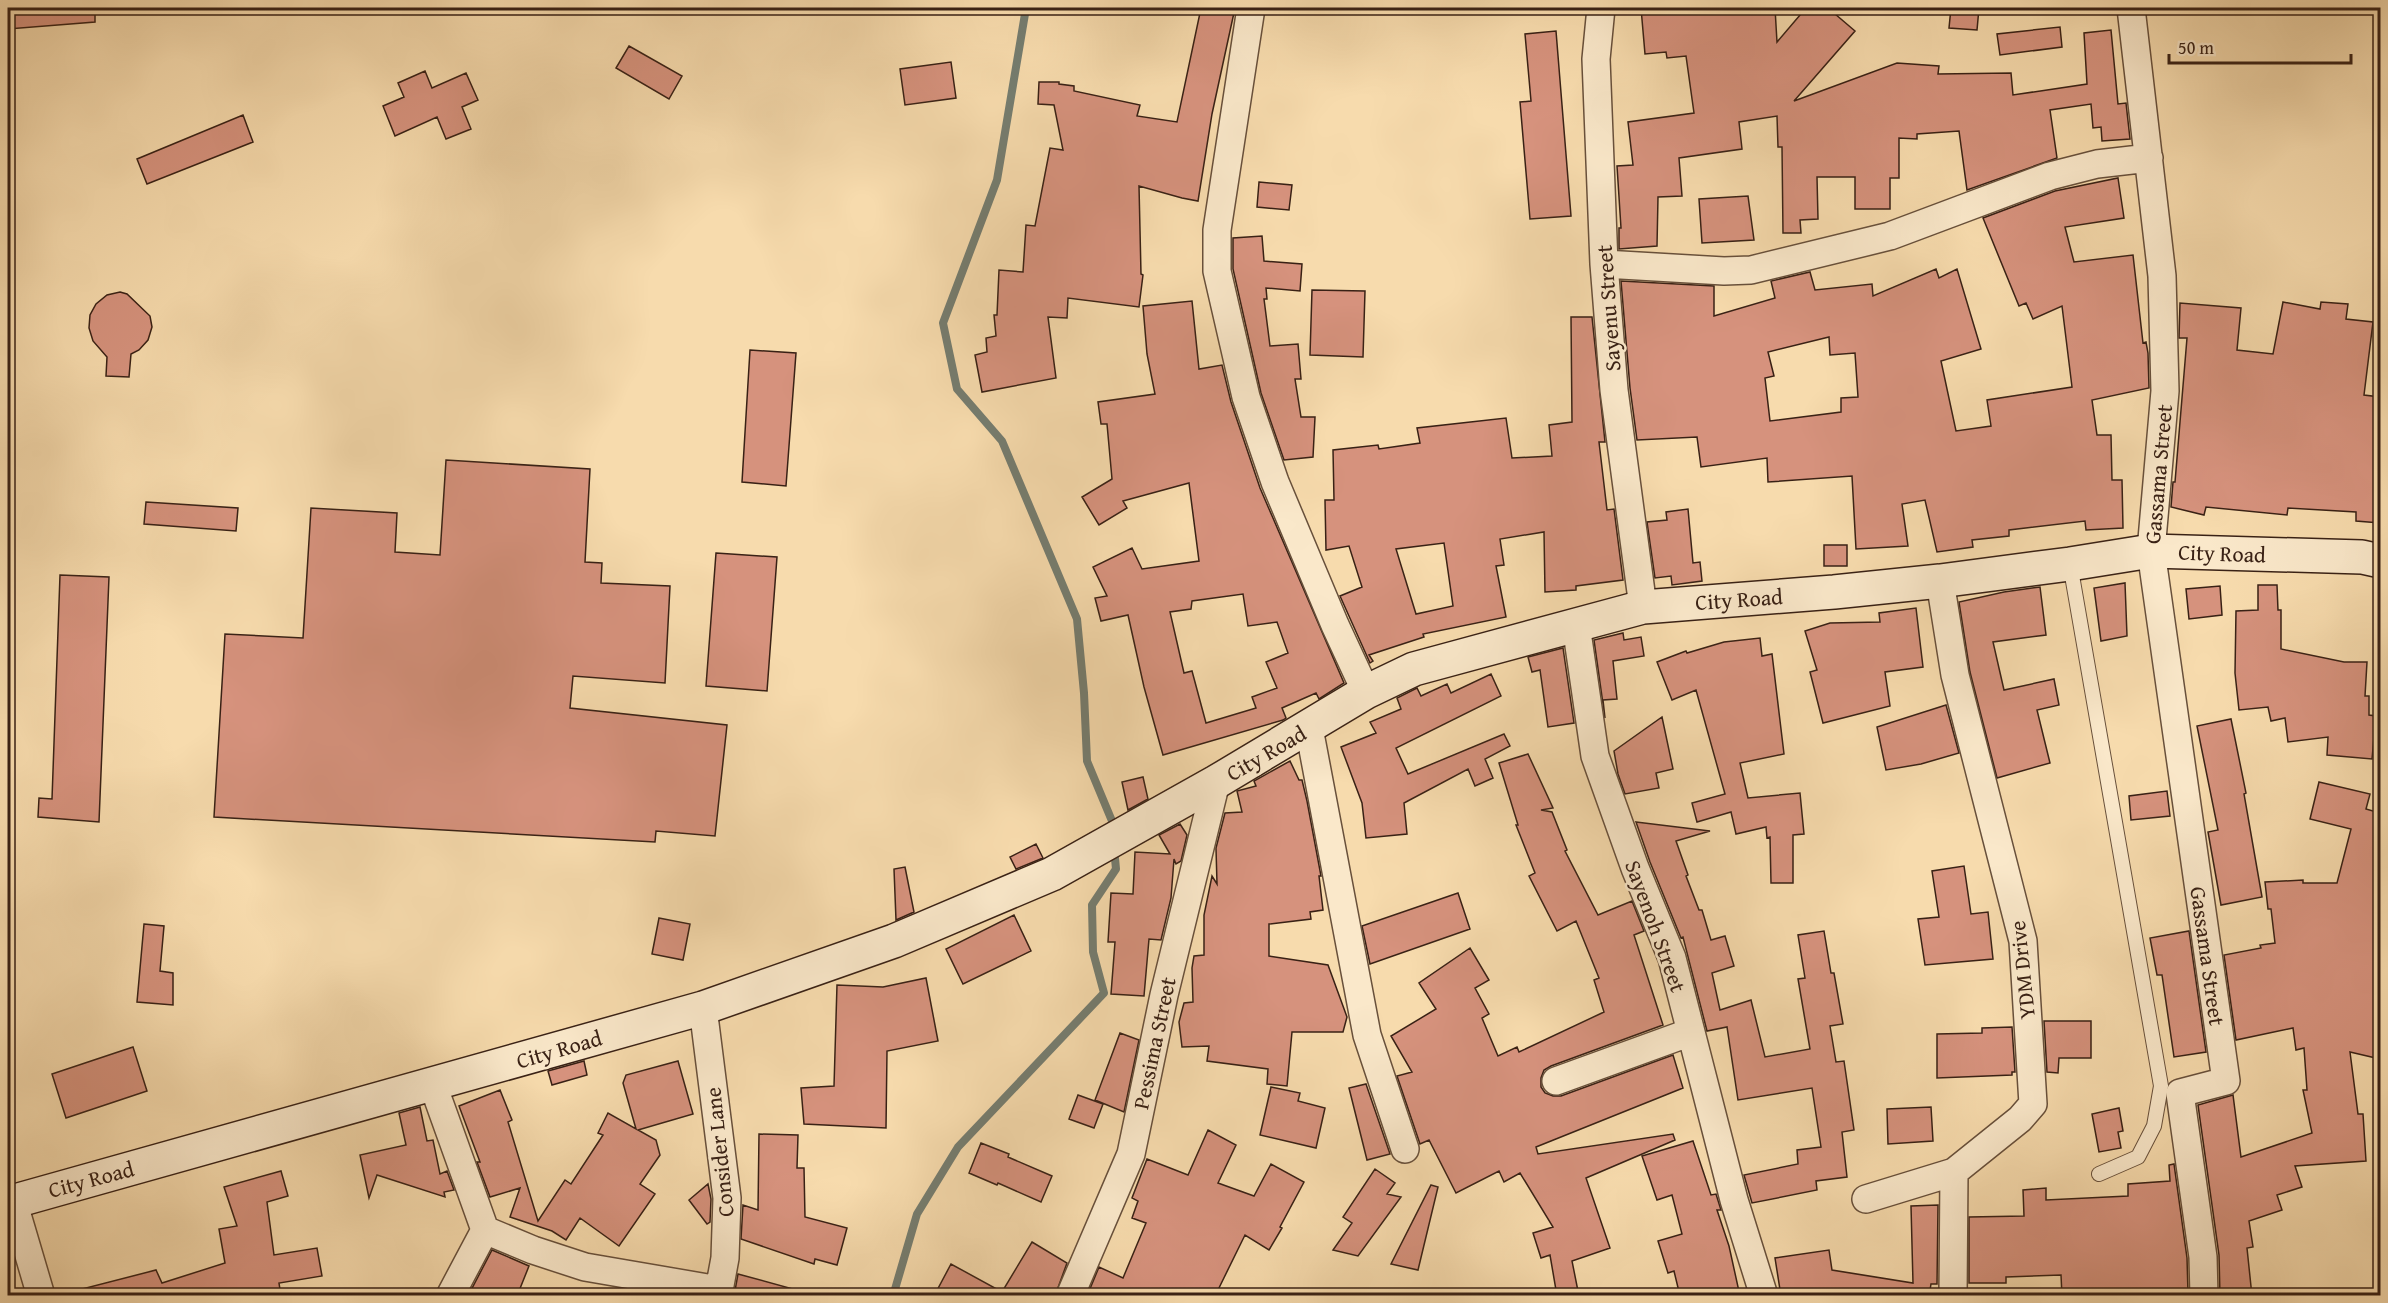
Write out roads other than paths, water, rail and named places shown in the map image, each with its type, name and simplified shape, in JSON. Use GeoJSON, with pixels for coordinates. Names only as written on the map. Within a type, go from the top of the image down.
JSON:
{"type":"FeatureCollection","features":[{"type":"Feature","properties":{"kind":"main road","name":"City Road"},"geometry":{"type":"LineString","coordinates":[[10,1202],[703,1008],[894,941],[1052,874],[1216,782],[1366,692],[1414,669],[1576,625],[1643,607],[1940,581],[2151,551],[2362,557],[2380,561]]}},
{"type":"Feature","properties":{"kind":"street"},"geometry":{"type":"LineString","coordinates":[[1251,8],[1217,230],[1217,271],[1246,398],[1275,482],[1335,625],[1366,692]]}},
{"type":"Feature","properties":{"kind":"street","name":"Sayenu Street"},"geometry":{"type":"LineString","coordinates":[[1601,8],[1596,59],[1604,264],[1614,390],[1643,607]]}},
{"type":"Feature","properties":{"kind":"street","name":"Gassama Street"},"geometry":{"type":"LineString","coordinates":[[2131,8],[2162,276],[2165,391],[2151,551],[2226,1081],[2180,1093],[2203,1257],[2205,1296]]}},
{"type":"Feature","properties":{"kind":"street"},"geometry":{"type":"LineString","coordinates":[[1604,264],[1724,271],[1751,270],[1890,236],[2050,176],[2097,164],[2149,158]]}},
{"type":"Feature","properties":{"kind":"street","name":"YDM Drive"},"geometry":{"type":"LineString","coordinates":[[1940,581],[1955,675],[2023,941],[2033,1104],[2020,1119],[1954,1172]]}},
{"type":"Feature","properties":{"kind":"street","name":"Sayenoh Street"},"geometry":{"type":"LineString","coordinates":[[1576,625],[1595,756],[1635,868],[1672,958],[1734,1200],[1764,1296]]}},
{"type":"Feature","properties":{"kind":"street"},"geometry":{"type":"LineString","coordinates":[[1309,728],[1367,1035],[1405,1149]]}},
{"type":"Feature","properties":{"kind":"street","name":"Pessima Street"},"geometry":{"type":"LineString","coordinates":[[1070,1296],[1131,1154],[1164,995],[1216,782]]}},
{"type":"Feature","properties":{"kind":"street","name":"Consider Lane"},"geometry":{"type":"LineString","coordinates":[[703,1008],[727,1198],[725,1258],[719,1293]]}},
{"type":"Feature","properties":{"kind":"street"},"geometry":{"type":"LineString","coordinates":[[1556,1081],[1691,1032]]}},
{"type":"Feature","properties":{"kind":"street"},"geometry":{"type":"LineString","coordinates":[[433,1084],[485,1230],[450,1296]]}},
{"type":"Feature","properties":{"kind":"street"},"geometry":{"type":"LineString","coordinates":[[1866,1199],[1954,1172],[1953,1296]]}},
{"type":"Feature","properties":{"kind":"street"},"geometry":{"type":"LineString","coordinates":[[10,1202],[41,1296]]}},
{"type":"Feature","properties":{"kind":"street"},"geometry":{"type":"LineString","coordinates":[[485,1230],[533,1250],[585,1267],[719,1293]]}},
{"type":"Feature","properties":{"kind":"lane"},"geometry":{"type":"LineString","coordinates":[[2070,564],[2161,1086],[2154,1126],[2138,1157],[2099,1174]]}},
{"type":"Feature","properties":{"kind":"waterway"},"geometry":{"type":"LineString","coordinates":[[1026,8],[997,180],[943,323],[957,389],[1002,441],[1077,619],[1087,761],[1112,821],[1113,830]]}},
{"type":"Feature","properties":{"kind":"waterway"},"geometry":{"type":"LineString","coordinates":[[893,1296],[917,1214],[958,1147],[1104,993],[1093,952],[1092,905],[1116,869],[1114,848]]}}]}
